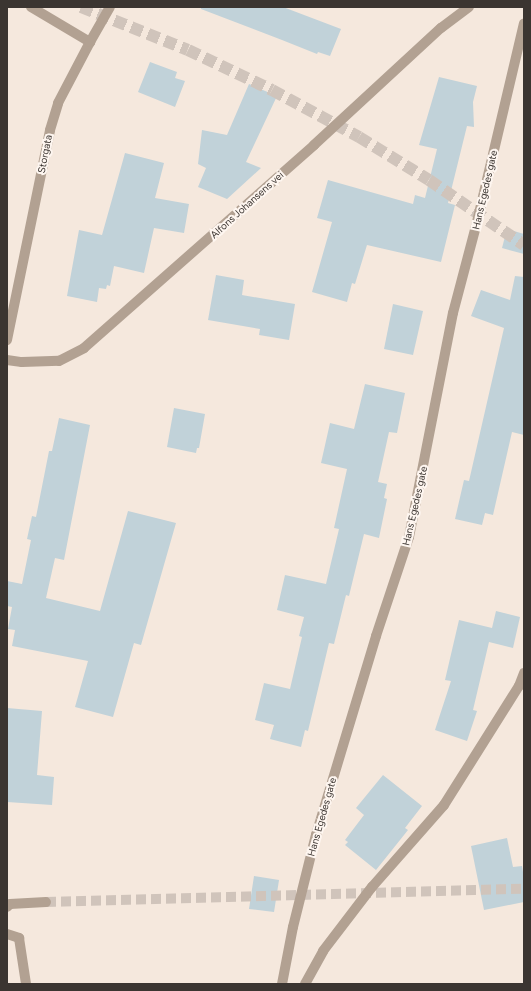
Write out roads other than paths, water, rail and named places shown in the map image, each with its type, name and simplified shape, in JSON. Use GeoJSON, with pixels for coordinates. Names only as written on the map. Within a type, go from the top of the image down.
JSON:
{"type":"FeatureCollection","features":[{"type":"Feature","properties":{"kind":"street"},"geometry":{"type":"LineString","coordinates":[[31,7],[90,42]]}},
{"type":"Feature","properties":{"kind":"street","name":"Storgata"},"geometry":{"type":"LineString","coordinates":[[7,340],[50,130],[58,103],[110,7]]}},
{"type":"Feature","properties":{"kind":"street","name":"Alfons Johansens vei"},"geometry":{"type":"LineString","coordinates":[[7,360],[22,362],[59,361],[84,348],[308,150],[441,28],[469,7]]}},
{"type":"Feature","properties":{"kind":"street","name":"Hans Egedes gate"},"geometry":{"type":"LineString","coordinates":[[282,984],[293,927],[316,835],[358,695],[409,537],[453,313],[477,222],[524,23]]}},
{"type":"Feature","properties":{"kind":"street"},"geometry":{"type":"LineString","coordinates":[[305,984],[322,951],[372,887],[444,805],[519,686],[524,673]]}},
{"type":"Feature","properties":{"kind":"street"},"geometry":{"type":"LineString","coordinates":[[7,907],[10,904],[46,902]]}},
{"type":"Feature","properties":{"kind":"street"},"geometry":{"type":"LineString","coordinates":[[7,934],[18,938],[26,984]]}},
{"type":"Feature","properties":{"kind":"tunnel"},"geometry":{"type":"LineString","coordinates":[[81,7],[188,50],[272,90],[359,137],[429,180],[524,245]]}},
{"type":"Feature","properties":{"kind":"tunnel"},"geometry":{"type":"LineString","coordinates":[[46,902],[524,889]]}}]}
